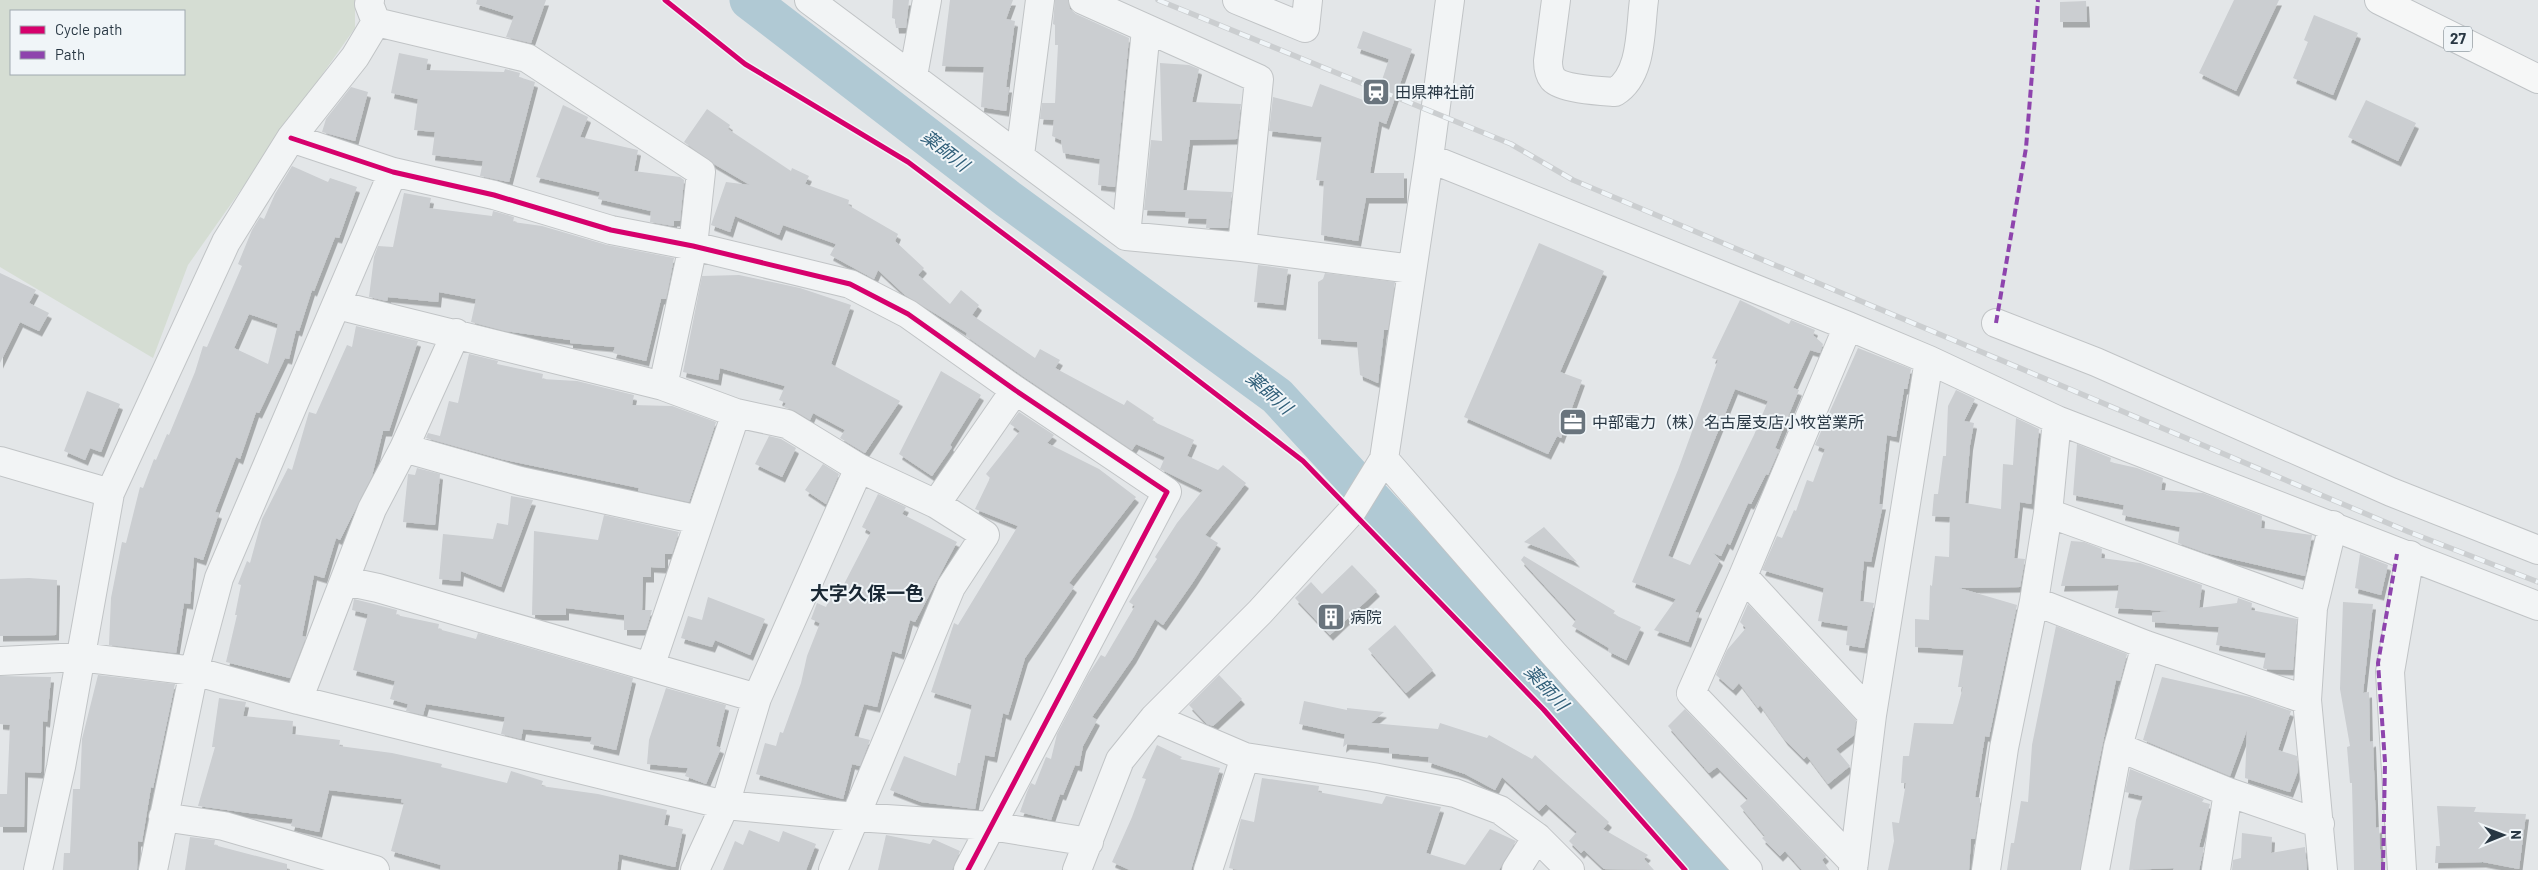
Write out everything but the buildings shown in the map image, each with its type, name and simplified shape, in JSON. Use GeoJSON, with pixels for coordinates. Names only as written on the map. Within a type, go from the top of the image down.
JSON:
{"type":"FeatureCollection","features":[{"type":"Feature","properties":{"kind":"main road","name":"27"},"geometry":{"type":"LineString","coordinates":[[2379,0],[2538,79]]}},
{"type":"Feature","properties":{"kind":"street"},"geometry":{"type":"LineString","coordinates":[[809,0],[1020,155],[1126,236],[1242,247],[1412,269]]}},
{"type":"Feature","properties":{"kind":"street"},"geometry":{"type":"LineString","coordinates":[[913,76],[927,0]]}},
{"type":"Feature","properties":{"kind":"street"},"geometry":{"type":"LineString","coordinates":[[1020,155],[1040,0]]}},
{"type":"Feature","properties":{"kind":"street"},"geometry":{"type":"LineString","coordinates":[[1084,0],[1259,79],[1242,247]]}},
{"type":"Feature","properties":{"kind":"street"},"geometry":{"type":"LineString","coordinates":[[1237,0],[1305,28],[1308,0]]}},
{"type":"Feature","properties":{"kind":"street"},"geometry":{"type":"LineString","coordinates":[[1077,870],[1120,760],[1154,718],[1260,612],[1352,510],[1384,459],[1429,158],[1450,0]]}},
{"type":"Feature","properties":{"kind":"street"},"geometry":{"type":"LineString","coordinates":[[1556,0],[1548,61],[1548,69],[1553,79],[1562,84],[1615,92],[1629,78],[1634,65],[1644,0]]}},
{"type":"Feature","properties":{"kind":"street"},"geometry":{"type":"LineString","coordinates":[[38,870],[61,767],[110,493],[226,242],[291,138],[355,57],[373,11],[527,58],[617,115],[701,172],[693,246],[663,386]]}},
{"type":"Feature","properties":{"kind":"street"},"geometry":{"type":"LineString","coordinates":[[1126,236],[1146,28]]}},
{"type":"Feature","properties":{"kind":"street"},"geometry":{"type":"LineString","coordinates":[[291,138],[393,172],[494,195],[611,230],[693,246],[850,284],[908,314],[1015,390],[1168,492],[968,870]]}},
{"type":"Feature","properties":{"kind":"street"},"geometry":{"type":"LineString","coordinates":[[1429,158],[1848,326],[1929,360],[2057,420],[2538,606]]}},
{"type":"Feature","properties":{"kind":"street"},"geometry":{"type":"LineString","coordinates":[[153,870],[163,817],[182,737],[194,671],[219,578],[393,172]]}},
{"type":"Feature","properties":{"kind":"street"},"geometry":{"type":"LineString","coordinates":[[336,305],[456,333],[663,386],[736,413],[787,424],[859,468],[936,504],[985,535],[951,587],[833,870]]}},
{"type":"Feature","properties":{"kind":"street"},"geometry":{"type":"LineString","coordinates":[[1996,323],[2096,362],[2391,492],[2538,550]]}},
{"type":"Feature","properties":{"kind":"street"},"geometry":{"type":"LineString","coordinates":[[1848,326],[1743,576],[1691,693],[1854,867]]}},
{"type":"Feature","properties":{"kind":"street"},"geometry":{"type":"LineString","coordinates":[[298,700],[372,509],[404,448],[456,333]]}},
{"type":"Feature","properties":{"kind":"street"},"geometry":{"type":"LineString","coordinates":[[1854,867],[1872,715],[1929,360]]}},
{"type":"Feature","properties":{"kind":"street"},"geometry":{"type":"LineString","coordinates":[[936,504],[1015,390]]}},
{"type":"Feature","properties":{"kind":"street"},"geometry":{"type":"LineString","coordinates":[[650,667],[736,413]]}},
{"type":"Feature","properties":{"kind":"street"},"geometry":{"type":"LineString","coordinates":[[1986,870],[2009,718],[2034,601],[2048,513],[2057,420]]}},
{"type":"Feature","properties":{"kind":"street"},"geometry":{"type":"LineString","coordinates":[[404,448],[520,481],[699,520]]}},
{"type":"Feature","properties":{"kind":"street"},"geometry":{"type":"LineString","coordinates":[[1384,459],[1552,653],[1748,870]]}},
{"type":"Feature","properties":{"kind":"street"},"geometry":{"type":"LineString","coordinates":[[0,461],[110,493]]}},
{"type":"Feature","properties":{"kind":"street"},"geometry":{"type":"LineString","coordinates":[[695,870],[725,805],[757,698],[859,468]]}},
{"type":"Feature","properties":{"kind":"street"},"geometry":{"type":"LineString","coordinates":[[2048,513],[2313,608]]}},
{"type":"Feature","properties":{"kind":"street"},"geometry":{"type":"LineString","coordinates":[[2324,870],[2307,700],[2313,608],[2333,526]]}},
{"type":"Feature","properties":{"kind":"street"},"geometry":{"type":"LineString","coordinates":[[2402,870],[2390,672],[2410,555]]}},
{"type":"Feature","properties":{"kind":"street"},"geometry":{"type":"LineString","coordinates":[[1743,576],[1872,715]]}},
{"type":"Feature","properties":{"kind":"street"},"geometry":{"type":"LineString","coordinates":[[345,581],[757,698]]}},
{"type":"Feature","properties":{"kind":"street"},"geometry":{"type":"LineString","coordinates":[[2034,601],[2146,645],[2307,700]]}},
{"type":"Feature","properties":{"kind":"street"},"geometry":{"type":"LineString","coordinates":[[2094,870],[2118,747],[2146,645]]}},
{"type":"Feature","properties":{"kind":"street"},"geometry":{"type":"LineString","coordinates":[[0,661],[80,657],[194,671],[298,700],[725,805],[856,817],[991,826],[1089,842]]}},
{"type":"Feature","properties":{"kind":"street"},"geometry":{"type":"LineString","coordinates":[[1154,718],[1244,757],[1364,775],[1455,793],[1500,810],[1537,837],[1570,870]]}},
{"type":"Feature","properties":{"kind":"street"},"geometry":{"type":"LineString","coordinates":[[2118,747],[2228,792],[2320,824]]}},
{"type":"Feature","properties":{"kind":"street"},"geometry":{"type":"LineString","coordinates":[[1208,870],[1244,757]]}},
{"type":"Feature","properties":{"kind":"street"},"geometry":{"type":"LineString","coordinates":[[2216,870],[2228,792]]}},
{"type":"Feature","properties":{"kind":"street"},"geometry":{"type":"LineString","coordinates":[[163,817],[224,826],[375,870]]}},
{"type":"Feature","properties":{"kind":"street"},"geometry":{"type":"LineString","coordinates":[[1516,870],[1537,837]]}},
{"type":"Feature","properties":{"kind":"shaded area"},"geometry":{"type":"Polygon","coordinates":[[[0,0],[355,0],[355,28],[188,265],[153,358],[0,267],[0,0]]]}},
{"type":"Feature","properties":{"kind":"waterway","name":"薬師川"},"geometry":{"type":"LineString","coordinates":[[749,0],[1008,199],[1277,396],[1713,870]]}},
{"type":"Feature","properties":{"kind":"railway"},"geometry":{"type":"LineString","coordinates":[[1158,0],[1511,144],[1573,180],[2409,532],[2538,582]]}},
{"type":"Feature","properties":{"kind":"marked path"},"geometry":{"type":"LineString","coordinates":[[1996,323],[2026,148],[2038,0]]}},
{"type":"Feature","properties":{"kind":"marked path"},"geometry":{"type":"LineString","coordinates":[[2383,870],[2385,762],[2378,663],[2397,554]]}},
{"type":"Feature","properties":{"kind":"cycle path"},"geometry":{"type":"LineString","coordinates":[[665,0],[745,64],[908,162],[1303,461],[1544,710],[1685,870]]}},
{"type":"Feature","properties":{"kind":"cycle path"},"geometry":{"type":"LineString","coordinates":[[291,138],[393,172],[494,195],[611,230],[693,246],[850,284],[908,314],[1015,390],[1167,492],[968,870]]}},
{"type":"Feature","properties":{"kind":"place","name":"田県神社前"},"geometry":{"type":"Point","coordinates":[1376,92]}},
{"type":"Feature","properties":{"kind":"place","name":"中部電力（株）名古屋支店小牧営業所"},"geometry":{"type":"Point","coordinates":[1573,422]}},
{"type":"Feature","properties":{"kind":"place","name":"病院"},"geometry":{"type":"Point","coordinates":[1331,617]}},
{"type":"Feature","properties":{"kind":"district","name":"大字久保一色"},"geometry":{"type":"Point","coordinates":[867,593]}}]}
